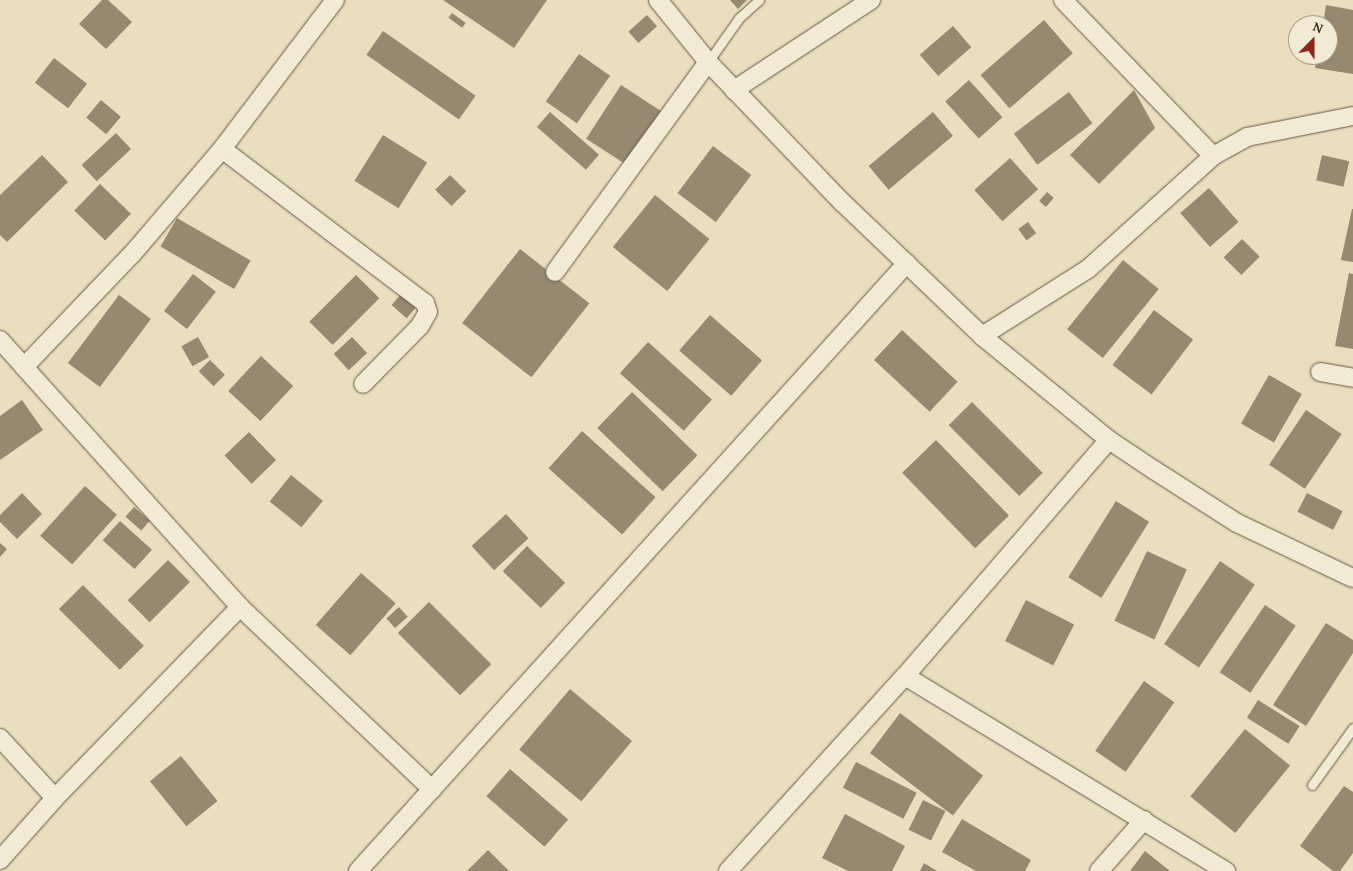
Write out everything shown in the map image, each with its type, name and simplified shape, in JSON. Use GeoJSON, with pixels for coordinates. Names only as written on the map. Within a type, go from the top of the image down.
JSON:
{"type":"FeatureCollection","features":[{"type":"Feature","properties":{"kind":"street"},"geometry":{"type":"LineString","coordinates":[[24,366],[133,253],[222,148],[335,0]]}},
{"type":"Feature","properties":{"kind":"street"},"geometry":{"type":"LineString","coordinates":[[658,0],[708,62],[734,90],[842,202],[982,336],[1109,440],[1237,523],[1353,578]]}},
{"type":"Feature","properties":{"kind":"street"},"geometry":{"type":"LineString","coordinates":[[734,90],[871,0]]}},
{"type":"Feature","properties":{"kind":"street"},"geometry":{"type":"LineString","coordinates":[[1063,0],[1213,156]]}},
{"type":"Feature","properties":{"kind":"street"},"geometry":{"type":"LineString","coordinates":[[555,272],[708,62]]}},
{"type":"Feature","properties":{"kind":"street"},"geometry":{"type":"LineString","coordinates":[[982,336],[1088,269],[1213,156],[1247,137],[1353,116]]}},
{"type":"Feature","properties":{"kind":"street"},"geometry":{"type":"LineString","coordinates":[[222,148],[295,207],[425,303],[428,312],[420,326],[363,384]]}},
{"type":"Feature","properties":{"kind":"street"},"geometry":{"type":"LineString","coordinates":[[358,871],[907,263]]}},
{"type":"Feature","properties":{"kind":"street"},"geometry":{"type":"LineString","coordinates":[[0,340],[240,607],[432,789]]}},
{"type":"Feature","properties":{"kind":"street"},"geometry":{"type":"LineString","coordinates":[[1320,372],[1353,378]]}},
{"type":"Feature","properties":{"kind":"street"},"geometry":{"type":"LineString","coordinates":[[728,871],[905,676],[1109,440]]}},
{"type":"Feature","properties":{"kind":"street"},"geometry":{"type":"LineString","coordinates":[[0,860],[55,798],[240,607]]}},
{"type":"Feature","properties":{"kind":"street"},"geometry":{"type":"LineString","coordinates":[[905,676],[1226,871]]}},
{"type":"Feature","properties":{"kind":"street"},"geometry":{"type":"LineString","coordinates":[[0,738],[55,798]]}},
{"type":"Feature","properties":{"kind":"street"},"geometry":{"type":"LineString","coordinates":[[1099,871],[1144,820]]}},
{"type":"Feature","properties":{"kind":"lane"},"geometry":{"type":"LineString","coordinates":[[708,62],[739,18],[759,0]]}},
{"type":"Feature","properties":{"kind":"lane"},"geometry":{"type":"LineString","coordinates":[[1312,786],[1353,728]]}},
{"type":"Feature","properties":{"kind":"building"},"geometry":{"type":"Polygon","coordinates":[[[102,0],[108,0],[132,22],[106,49],[79,24],[102,0]]]}},
{"type":"Feature","properties":{"kind":"building"},"geometry":{"type":"Polygon","coordinates":[[[443,0],[547,0],[514,48],[443,0]]]}},
{"type":"Feature","properties":{"kind":"building"},"geometry":{"type":"Polygon","coordinates":[[[730,0],[747,0],[738,9],[730,0]]]}},
{"type":"Feature","properties":{"kind":"building"},"geometry":{"type":"Polygon","coordinates":[[[1326,5],[1353,10],[1353,74],[1315,68],[1315,65],[1338,65],[1338,15],[1324,15],[1326,5]]]}},
{"type":"Feature","properties":{"kind":"building"},"geometry":{"type":"Polygon","coordinates":[[[452,13],[466,23],[462,28],[448,18],[452,13]]]}},
{"type":"Feature","properties":{"kind":"building"},"geometry":{"type":"Polygon","coordinates":[[[647,15],[657,26],[638,43],[628,32],[647,15]]]}},
{"type":"Feature","properties":{"kind":"building"},"geometry":{"type":"Polygon","coordinates":[[[1044,20],[1073,53],[1009,108],[981,75],[1044,20]]]}},
{"type":"Feature","properties":{"kind":"building"},"geometry":{"type":"Polygon","coordinates":[[[953,26],[971,47],[938,76],[920,55],[953,26]]]}},
{"type":"Feature","properties":{"kind":"building"},"geometry":{"type":"Polygon","coordinates":[[[383,31],[476,96],[459,120],[366,55],[383,31]]]}},
{"type":"Feature","properties":{"kind":"building"},"geometry":{"type":"Polygon","coordinates":[[[579,54],[610,76],[577,123],[546,102],[579,54]]]}},
{"type":"Feature","properties":{"kind":"building"},"geometry":{"type":"Polygon","coordinates":[[[54,58],[87,84],[68,108],[35,82],[54,58]]]}},
{"type":"Feature","properties":{"kind":"building"},"geometry":{"type":"Polygon","coordinates":[[[969,80],[1002,117],[979,139],[945,101],[969,80]]]}},
{"type":"Feature","properties":{"kind":"building"},"geometry":{"type":"Polygon","coordinates":[[[621,85],[662,112],[627,165],[586,139],[621,85]]]}},
{"type":"Feature","properties":{"kind":"building"},"geometry":{"type":"Polygon","coordinates":[[[1134,90],[1155,128],[1099,184],[1070,155],[1134,90]]]}},
{"type":"Feature","properties":{"kind":"building"},"geometry":{"type":"Polygon","coordinates":[[[1069,92],[1092,123],[1037,165],[1014,134],[1069,92]]]}},
{"type":"Feature","properties":{"kind":"building"},"geometry":{"type":"Polygon","coordinates":[[[101,100],[121,117],[106,134],[86,118],[101,100]]]}},
{"type":"Feature","properties":{"kind":"building"},"geometry":{"type":"Polygon","coordinates":[[[550,112],[599,155],[586,170],[537,127],[550,112]]]}},
{"type":"Feature","properties":{"kind":"building"},"geometry":{"type":"Polygon","coordinates":[[[933,112],[953,136],[889,190],[869,166],[933,112]]]}},
{"type":"Feature","properties":{"kind":"building"},"geometry":{"type":"Polygon","coordinates":[[[116,133],[131,149],[97,181],[82,165],[116,133]]]}},
{"type":"Feature","properties":{"kind":"building"},"geometry":{"type":"Polygon","coordinates":[[[383,135],[427,163],[398,208],[354,181],[383,135]]]}},
{"type":"Feature","properties":{"kind":"building"},"geometry":{"type":"Polygon","coordinates":[[[713,146],[751,175],[716,222],[677,193],[713,146]]]}},
{"type":"Feature","properties":{"kind":"building"},"geometry":{"type":"Polygon","coordinates":[[[42,155],[68,182],[7,242],[0,235],[0,195],[42,155]]]}},
{"type":"Feature","properties":{"kind":"building"},"geometry":{"type":"Polygon","coordinates":[[[1322,155],[1349,161],[1343,187],[1316,180],[1322,155]]]}},
{"type":"Feature","properties":{"kind":"building"},"geometry":{"type":"Polygon","coordinates":[[[1010,158],[1038,189],[1002,221],[974,190],[1010,158]]]}},
{"type":"Feature","properties":{"kind":"building"},"geometry":{"type":"Polygon","coordinates":[[[450,175],[466,191],[451,206],[435,190],[450,175]]]}},
{"type":"Feature","properties":{"kind":"building"},"geometry":{"type":"Polygon","coordinates":[[[100,184],[131,214],[105,240],[74,211],[100,184]]]}},
{"type":"Feature","properties":{"kind":"building"},"geometry":{"type":"Polygon","coordinates":[[[1209,188],[1239,222],[1210,247],[1180,213],[1209,188]]]}},
{"type":"Feature","properties":{"kind":"building"},"geometry":{"type":"Polygon","coordinates":[[[1047,192],[1054,198],[1046,207],[1039,201],[1047,192]]]}},
{"type":"Feature","properties":{"kind":"building"},"geometry":{"type":"Polygon","coordinates":[[[655,195],[709,239],[667,291],[613,247],[655,195]]]}},
{"type":"Feature","properties":{"kind":"building"},"geometry":{"type":"Polygon","coordinates":[[[1353,209],[1353,262],[1341,260],[1353,209]]]}},
{"type":"Feature","properties":{"kind":"building"},"geometry":{"type":"Polygon","coordinates":[[[177,218],[251,260],[234,289],[160,247],[177,218]]]}},
{"type":"Feature","properties":{"kind":"building"},"geometry":{"type":"Polygon","coordinates":[[[1028,222],[1036,233],[1027,240],[1018,229],[1028,222]]]}},
{"type":"Feature","properties":{"kind":"building"},"geometry":{"type":"Polygon","coordinates":[[[1242,239],[1260,257],[1241,275],[1224,257],[1242,239]]]}},
{"type":"Feature","properties":{"kind":"building"},"geometry":{"type":"Polygon","coordinates":[[[520,249],[589,303],[531,377],[462,323],[520,249]]]}},
{"type":"Feature","properties":{"kind":"building"},"geometry":{"type":"Polygon","coordinates":[[[1123,260],[1159,289],[1103,358],[1067,329],[1123,260]]]}},
{"type":"Feature","properties":{"kind":"building"},"geometry":{"type":"Polygon","coordinates":[[[1349,273],[1353,274],[1353,349],[1335,346],[1349,273]]]}},
{"type":"Feature","properties":{"kind":"building"},"geometry":{"type":"Polygon","coordinates":[[[193,274],[216,292],[187,329],[164,311],[193,274]]]}},
{"type":"Feature","properties":{"kind":"building"},"geometry":{"type":"Polygon","coordinates":[[[356,275],[379,298],[333,345],[309,322],[356,275]]]}},
{"type":"Feature","properties":{"kind":"building"},"geometry":{"type":"Polygon","coordinates":[[[402,293],[417,306],[407,318],[392,305],[402,293]]]}},
{"type":"Feature","properties":{"kind":"building"},"geometry":{"type":"Polygon","coordinates":[[[119,295],[151,319],[100,387],[68,363],[119,295]]]}},
{"type":"Feature","properties":{"kind":"building"},"geometry":{"type":"Polygon","coordinates":[[[1154,310],[1193,339],[1152,395],[1112,365],[1154,310]]]}},
{"type":"Feature","properties":{"kind":"building"},"geometry":{"type":"Polygon","coordinates":[[[710,315],[762,360],[731,396],[679,350],[710,315]]]}},
{"type":"Feature","properties":{"kind":"building"},"geometry":{"type":"Polygon","coordinates":[[[902,330],[958,382],[930,412],[874,360],[902,330]]]}},
{"type":"Feature","properties":{"kind":"building"},"geometry":{"type":"Polygon","coordinates":[[[198,337],[209,357],[193,366],[181,346],[198,337]]]}},
{"type":"Feature","properties":{"kind":"building"},"geometry":{"type":"Polygon","coordinates":[[[352,337],[367,353],[349,370],[334,354],[352,337]]]}},
{"type":"Feature","properties":{"kind":"building"},"geometry":{"type":"Polygon","coordinates":[[[648,342],[712,400],[684,431],[620,373],[648,342]]]}},
{"type":"Feature","properties":{"kind":"building"},"geometry":{"type":"Polygon","coordinates":[[[261,356],[293,386],[260,421],[228,391],[261,356]]]}},
{"type":"Feature","properties":{"kind":"building"},"geometry":{"type":"Polygon","coordinates":[[[210,360],[225,375],[214,386],[199,371],[210,360]]]}},
{"type":"Feature","properties":{"kind":"building"},"geometry":{"type":"Polygon","coordinates":[[[1269,375],[1302,394],[1274,442],[1241,423],[1269,375]]]}},
{"type":"Feature","properties":{"kind":"building"},"geometry":{"type":"Polygon","coordinates":[[[632,392],[697,455],[663,491],[597,428],[632,392]]]}},
{"type":"Feature","properties":{"kind":"building"},"geometry":{"type":"Polygon","coordinates":[[[22,400],[43,430],[0,460],[0,416],[22,400]]]}},
{"type":"Feature","properties":{"kind":"building"},"geometry":{"type":"Polygon","coordinates":[[[972,402],[1043,473],[1019,496],[949,425],[972,402]]]}},
{"type":"Feature","properties":{"kind":"building"},"geometry":{"type":"Polygon","coordinates":[[[1306,410],[1342,434],[1305,489],[1269,465],[1306,410]]]}},
{"type":"Feature","properties":{"kind":"building"},"geometry":{"type":"Polygon","coordinates":[[[582,431],[656,497],[622,534],[549,468],[582,431]]]}},
{"type":"Feature","properties":{"kind":"building"},"geometry":{"type":"Polygon","coordinates":[[[249,432],[276,460],[252,484],[225,456],[249,432]]]}},
{"type":"Feature","properties":{"kind":"building"},"geometry":{"type":"Polygon","coordinates":[[[936,440],[1009,516],[975,548],[902,473],[936,440]]]}},
{"type":"Feature","properties":{"kind":"building"},"geometry":{"type":"Polygon","coordinates":[[[291,475],[323,501],[301,527],[270,501],[291,475]]]}},
{"type":"Feature","properties":{"kind":"building"},"geometry":{"type":"Polygon","coordinates":[[[85,486],[117,515],[72,565],[40,536],[85,486]]]}},
{"type":"Feature","properties":{"kind":"building"},"geometry":{"type":"Polygon","coordinates":[[[22,493],[42,514],[17,539],[0,522],[0,515],[22,493]]]}},
{"type":"Feature","properties":{"kind":"building"},"geometry":{"type":"Polygon","coordinates":[[[1307,493],[1343,511],[1333,530],[1297,512],[1307,493]]]}},
{"type":"Feature","properties":{"kind":"building"},"geometry":{"type":"Polygon","coordinates":[[[1116,501],[1149,522],[1101,598],[1068,577],[1116,501]]]}},
{"type":"Feature","properties":{"kind":"building"},"geometry":{"type":"Polygon","coordinates":[[[134,507],[150,521],[141,531],[125,517],[134,507]]]}},
{"type":"Feature","properties":{"kind":"building"},"geometry":{"type":"Polygon","coordinates":[[[506,514],[529,538],[494,570],[472,546],[506,514]]]}},
{"type":"Feature","properties":{"kind":"building"},"geometry":{"type":"Polygon","coordinates":[[[120,521],[152,550],[135,569],[103,540],[120,521]]]}},
{"type":"Feature","properties":{"kind":"building"},"geometry":{"type":"Polygon","coordinates":[[[0,543],[7,549],[0,557],[0,543]]]}},
{"type":"Feature","properties":{"kind":"building"},"geometry":{"type":"Polygon","coordinates":[[[527,546],[565,583],[541,608],[503,571],[527,546]]]}},
{"type":"Feature","properties":{"kind":"building"},"geometry":{"type":"Polygon","coordinates":[[[1147,551],[1187,570],[1154,639],[1114,621],[1147,551]]]}},
{"type":"Feature","properties":{"kind":"building"},"geometry":{"type":"Polygon","coordinates":[[[168,560],[190,582],[150,622],[128,600],[168,560]]]}},
{"type":"Feature","properties":{"kind":"building"},"geometry":{"type":"Polygon","coordinates":[[[1220,561],[1255,584],[1199,667],[1164,644],[1220,561]]]}},
{"type":"Feature","properties":{"kind":"building"},"geometry":{"type":"Polygon","coordinates":[[[361,573],[396,603],[350,655],[316,625],[361,573]]]}},
{"type":"Feature","properties":{"kind":"building"},"geometry":{"type":"Polygon","coordinates":[[[83,585],[144,646],[120,670],[59,609],[83,585]]]}},
{"type":"Feature","properties":{"kind":"building"},"geometry":{"type":"Polygon","coordinates":[[[1026,600],[1074,625],[1053,666],[1005,641],[1026,600]]]}},
{"type":"Feature","properties":{"kind":"building"},"geometry":{"type":"Polygon","coordinates":[[[429,602],[491,664],[460,695],[398,633],[429,602]]]}},
{"type":"Feature","properties":{"kind":"building"},"geometry":{"type":"Polygon","coordinates":[[[1265,605],[1296,626],[1250,693],[1220,672],[1265,605]]]}},
{"type":"Feature","properties":{"kind":"building"},"geometry":{"type":"Polygon","coordinates":[[[399,607],[408,617],[395,628],[386,618],[399,607]]]}},
{"type":"Feature","properties":{"kind":"building"},"geometry":{"type":"Polygon","coordinates":[[[1326,623],[1353,640],[1353,653],[1306,726],[1273,705],[1326,623]]]}},
{"type":"Feature","properties":{"kind":"building"},"geometry":{"type":"Polygon","coordinates":[[[1144,681],[1174,702],[1126,772],[1095,751],[1144,681]]]}},
{"type":"Feature","properties":{"kind":"building"},"geometry":{"type":"Polygon","coordinates":[[[570,689],[632,741],[581,802],[519,750],[570,689]]]}},
{"type":"Feature","properties":{"kind":"building"},"geometry":{"type":"Polygon","coordinates":[[[1258,700],[1300,726],[1288,744],[1247,718],[1258,700]]]}},
{"type":"Feature","properties":{"kind":"building"},"geometry":{"type":"Polygon","coordinates":[[[900,713],[983,776],[953,816],[870,753],[900,713]]]}},
{"type":"Feature","properties":{"kind":"building"},"geometry":{"type":"Polygon","coordinates":[[[1245,729],[1290,766],[1235,833],[1190,797],[1245,729]]]}},
{"type":"Feature","properties":{"kind":"building"},"geometry":{"type":"Polygon","coordinates":[[[181,756],[218,801],[186,826],[150,781],[181,756]]]}},
{"type":"Feature","properties":{"kind":"building"},"geometry":{"type":"Polygon","coordinates":[[[856,762],[917,793],[903,819],[843,788],[856,762]]]}},
{"type":"Feature","properties":{"kind":"building"},"geometry":{"type":"Polygon","coordinates":[[[510,769],[568,820],[544,847],[486,796],[510,769]]]}},
{"type":"Feature","properties":{"kind":"building"},"geometry":{"type":"Polygon","coordinates":[[[1344,786],[1353,792],[1353,853],[1340,871],[1333,871],[1300,846],[1344,786]]]}},
{"type":"Feature","properties":{"kind":"building"},"geometry":{"type":"Polygon","coordinates":[[[923,800],[945,811],[931,841],[909,830],[923,800]]]}},
{"type":"Feature","properties":{"kind":"building"},"geometry":{"type":"Polygon","coordinates":[[[845,814],[905,846],[892,871],[848,871],[822,858],[845,814]]]}},
{"type":"Feature","properties":{"kind":"building"},"geometry":{"type":"Polygon","coordinates":[[[962,819],[1031,860],[1025,871],[976,871],[942,852],[962,819]]]}},
{"type":"Feature","properties":{"kind":"building"},"geometry":{"type":"Polygon","coordinates":[[[488,850],[509,871],[467,871],[488,850]]]}},
{"type":"Feature","properties":{"kind":"building"},"geometry":{"type":"Polygon","coordinates":[[[1145,851],[1170,871],[1130,871],[1145,851]]]}},
{"type":"Feature","properties":{"kind":"building"},"geometry":{"type":"Polygon","coordinates":[[[924,863],[937,871],[920,871],[924,863]]]}}]}
